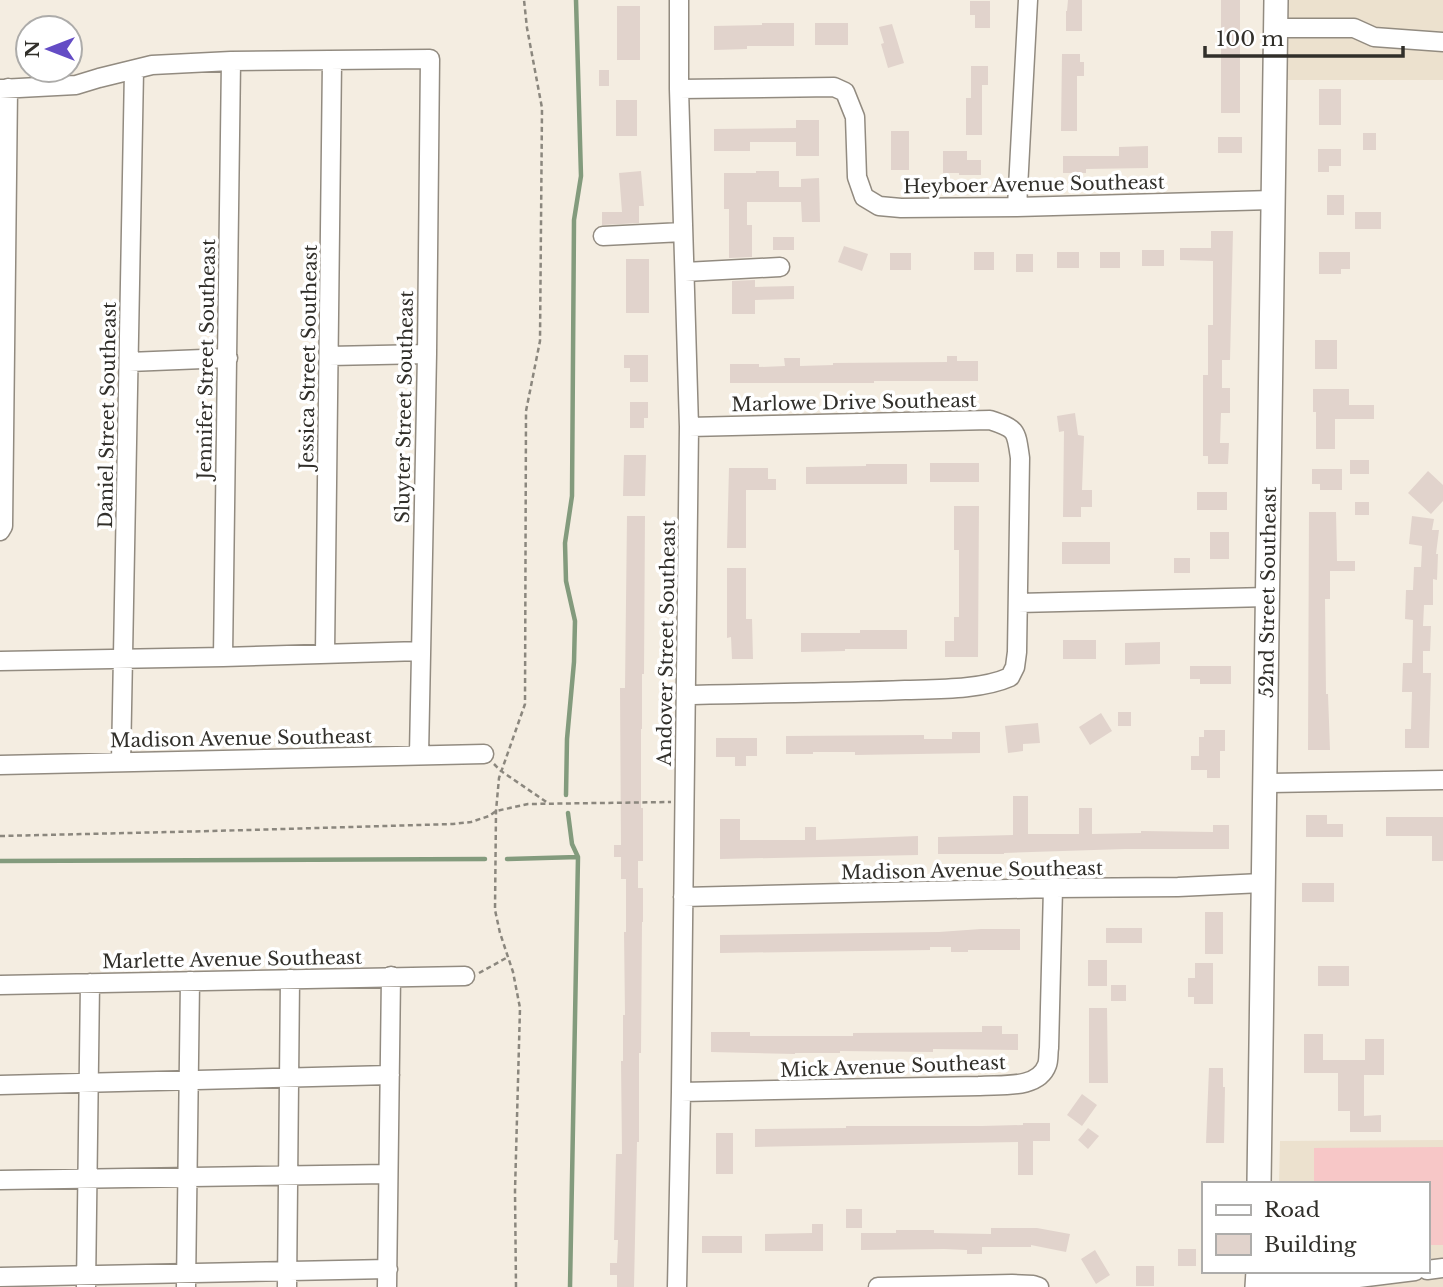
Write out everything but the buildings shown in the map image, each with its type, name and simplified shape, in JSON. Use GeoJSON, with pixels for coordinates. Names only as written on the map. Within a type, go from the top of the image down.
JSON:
{"type":"FeatureCollection","features":[{"type":"Feature","properties":{"kind":"main road","name":"52nd Street Southeast"},"geometry":{"type":"LineString","coordinates":[[1259,1182],[1276,0]]}},
{"type":"Feature","properties":{"kind":"street","name":"Andover Street Southeast"},"geometry":{"type":"LineString","coordinates":[[677,1287],[689,428],[679,89],[680,0]]}},
{"type":"Feature","properties":{"kind":"street"},"geometry":{"type":"LineString","coordinates":[[1017,207],[1028,0]]}},
{"type":"Feature","properties":{"kind":"street"},"geometry":{"type":"LineString","coordinates":[[1275,28],[1353,28],[1374,37],[1443,42]]}},
{"type":"Feature","properties":{"kind":"street","name":"Sluyter Street Southeast"},"geometry":{"type":"LineString","coordinates":[[332,61],[430,59],[419,755]]}},
{"type":"Feature","properties":{"kind":"street"},"geometry":{"type":"LineString","coordinates":[[0,531],[3,526],[4,447],[4,88],[76,85],[152,65],[231,61],[332,61]]}},
{"type":"Feature","properties":{"kind":"street","name":"Jennifer Street Southeast"},"geometry":{"type":"LineString","coordinates":[[223,657],[231,61]]}},
{"type":"Feature","properties":{"kind":"street","name":"Jessica Street Southeast"},"geometry":{"type":"LineString","coordinates":[[325,653],[332,61]]}},
{"type":"Feature","properties":{"kind":"street","name":"Daniel Street Southeast"},"geometry":{"type":"LineString","coordinates":[[121,762],[134,70]]}},
{"type":"Feature","properties":{"kind":"street","name":"Heyboer Avenue Southeast"},"geometry":{"type":"LineString","coordinates":[[679,89],[834,87],[845,92],[855,117],[857,177],[864,197],[879,206],[1017,207],[1273,200]]}},
{"type":"Feature","properties":{"kind":"street"},"geometry":{"type":"LineString","coordinates":[[603,236],[684,232]]}},
{"type":"Feature","properties":{"kind":"street"},"geometry":{"type":"LineString","coordinates":[[685,272],[780,267]]}},
{"type":"Feature","properties":{"kind":"street"},"geometry":{"type":"LineString","coordinates":[[329,356],[427,354]]}},
{"type":"Feature","properties":{"kind":"street"},"geometry":{"type":"LineString","coordinates":[[129,362],[228,358]]}},
{"type":"Feature","properties":{"kind":"street","name":"Marlowe Drive Southeast"},"geometry":{"type":"LineString","coordinates":[[689,428],[990,420],[1011,427],[1017,437],[1020,458],[1018,603]]}},
{"type":"Feature","properties":{"kind":"street"},"geometry":{"type":"LineString","coordinates":[[686,695],[947,689],[999,682],[1010,677],[1014,667],[1018,603],[1268,597]]}},
{"type":"Feature","properties":{"kind":"street"},"geometry":{"type":"LineString","coordinates":[[0,661],[421,651]]}},
{"type":"Feature","properties":{"kind":"street","name":"Madison Avenue Southeast"},"geometry":{"type":"LineString","coordinates":[[0,765],[484,754]]}},
{"type":"Feature","properties":{"kind":"street"},"geometry":{"type":"LineString","coordinates":[[1264,783],[1443,780]]}},
{"type":"Feature","properties":{"kind":"street","name":"Madison Avenue Southeast"},"geometry":{"type":"LineString","coordinates":[[683,897],[1262,883]]}},
{"type":"Feature","properties":{"kind":"street","name":"Mick Avenue Southeast"},"geometry":{"type":"LineString","coordinates":[[681,1093],[979,1086],[1027,1083],[1040,1076],[1048,1064],[1053,888]]}},
{"type":"Feature","properties":{"kind":"street"},"geometry":{"type":"LineString","coordinates":[[387,1287],[391,976]]}},
{"type":"Feature","properties":{"kind":"street","name":"Marlette Avenue Southeast"},"geometry":{"type":"LineString","coordinates":[[0,985],[465,976]]}},
{"type":"Feature","properties":{"kind":"street"},"geometry":{"type":"LineString","coordinates":[[287,1279],[290,979]]}},
{"type":"Feature","properties":{"kind":"street"},"geometry":{"type":"LineString","coordinates":[[186,1280],[190,981]]}},
{"type":"Feature","properties":{"kind":"street"},"geometry":{"type":"LineString","coordinates":[[86,1281],[90,983]]}},
{"type":"Feature","properties":{"kind":"street"},"geometry":{"type":"LineString","coordinates":[[0,1084],[390,1075]]}},
{"type":"Feature","properties":{"kind":"street"},"geometry":{"type":"LineString","coordinates":[[0,1180],[388,1174]]}},
{"type":"Feature","properties":{"kind":"street"},"geometry":{"type":"LineString","coordinates":[[0,1277],[86,1281],[287,1279],[388,1269]]}},
{"type":"Feature","properties":{"kind":"street"},"geometry":{"type":"LineString","coordinates":[[1257,1280],[1343,1280],[1399,1273]]}},
{"type":"Feature","properties":{"kind":"street"},"geometry":{"type":"LineString","coordinates":[[878,1287],[1012,1284],[1039,1287]]}},
{"type":"Feature","properties":{"kind":"path"},"geometry":{"type":"LineString","coordinates":[[516,1287],[515,1191],[520,1008],[513,972],[495,910],[499,778],[525,704],[526,411],[540,341],[542,108],[524,0]]}},
{"type":"Feature","properties":{"kind":"path"},"geometry":{"type":"LineString","coordinates":[[484,754],[501,771],[549,804]]}},
{"type":"Feature","properties":{"kind":"path"},"geometry":{"type":"LineString","coordinates":[[0,835],[453,824],[471,822],[496,811],[527,804],[684,802]]}},
{"type":"Feature","properties":{"kind":"path"},"geometry":{"type":"LineString","coordinates":[[465,976],[482,972],[508,957]]}},
{"type":"Feature","properties":{"kind":"shaded area"},"geometry":{"type":"Polygon","coordinates":[[[1278,0],[1443,0],[1443,80],[1278,80],[1278,0]]]}},
{"type":"Feature","properties":{"kind":"shaded area"},"geometry":{"type":"Polygon","coordinates":[[[1443,1140],[1443,1287],[1277,1287],[1278,1273],[1429,1273],[1429,1182],[1279,1182],[1280,1141],[1443,1140]]]}},
{"type":"Feature","properties":{"kind":"shaded area"},"geometry":{"type":"Polygon","coordinates":[[[1443,1147],[1443,1245],[1429,1245],[1429,1182],[1314,1182],[1314,1148],[1443,1147]]]}},
{"type":"Feature","properties":{"kind":"waterway"},"geometry":{"type":"LineString","coordinates":[[566,795],[575,621],[566,581],[565,543],[572,496],[574,220],[581,176],[576,0]]}},
{"type":"Feature","properties":{"kind":"waterway"},"geometry":{"type":"LineString","coordinates":[[568,813],[572,844],[578,857],[570,1287]]}},
{"type":"Feature","properties":{"kind":"waterway"},"geometry":{"type":"LineString","coordinates":[[507,859],[578,857]]}},
{"type":"Feature","properties":{"kind":"waterway"},"geometry":{"type":"LineString","coordinates":[[0,861],[485,859]]}}]}
